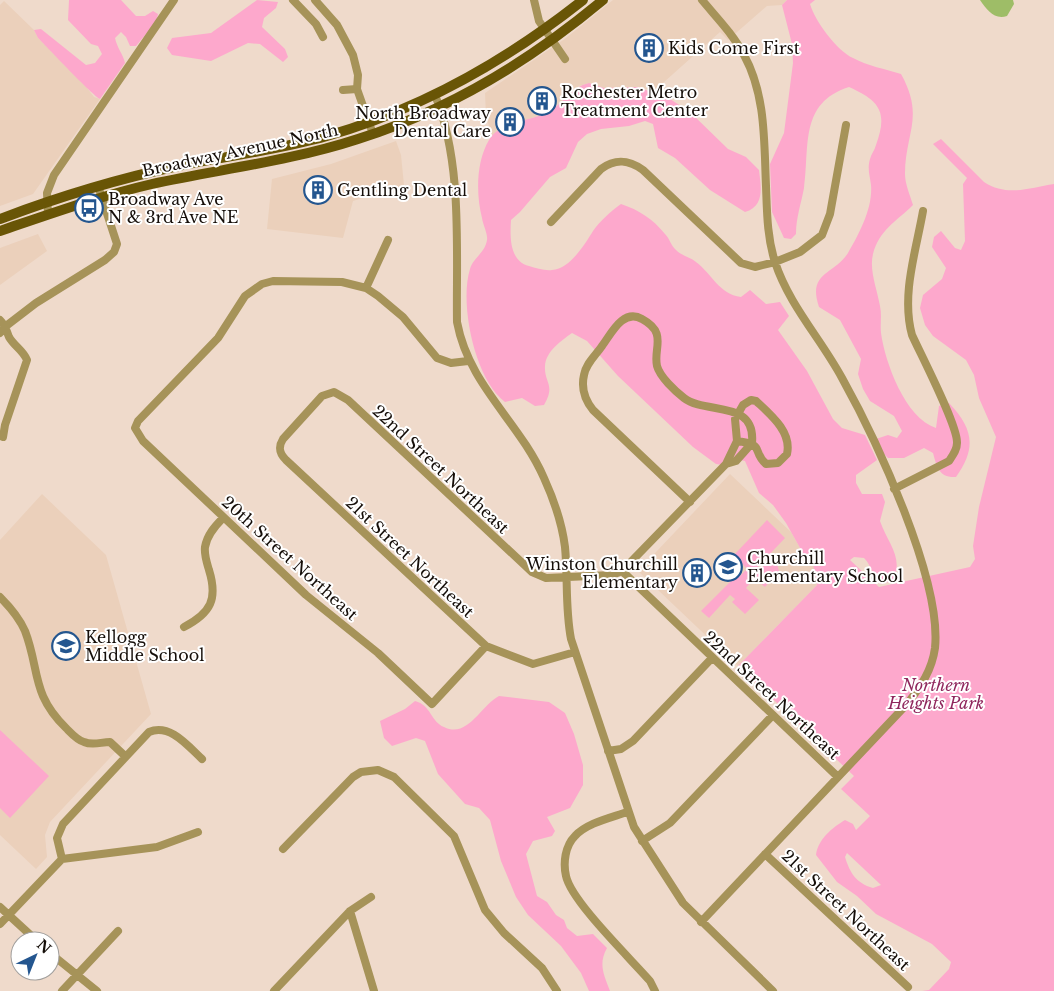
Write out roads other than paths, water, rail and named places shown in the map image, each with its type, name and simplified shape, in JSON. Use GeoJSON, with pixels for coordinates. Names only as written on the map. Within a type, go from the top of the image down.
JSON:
{"type":"FeatureCollection","features":[{"type":"Feature","properties":{"kind":"main road","name":"Broadway Avenue North"},"geometry":{"type":"LineString","coordinates":[[0,218],[98,186],[178,166],[296,144],[369,122],[435,95],[480,71],[544,30],[582,0]]}},
{"type":"Feature","properties":{"kind":"main road","name":"Broadway Avenue North"},"geometry":{"type":"LineString","coordinates":[[0,231],[102,197],[176,179],[291,157],[373,134],[440,107],[508,70],[551,41],[603,0]]}},
{"type":"Feature","properties":{"kind":"street"},"geometry":{"type":"LineString","coordinates":[[293,0],[316,24],[323,37]]}},
{"type":"Feature","properties":{"kind":"street"},"geometry":{"type":"LineString","coordinates":[[315,0],[337,25],[348,44],[358,75],[356,89],[373,134]]}},
{"type":"Feature","properties":{"kind":"street"},"geometry":{"type":"LineString","coordinates":[[534,0],[535,13],[551,41],[565,59]]}},
{"type":"Feature","properties":{"kind":"street"},"geometry":{"type":"LineString","coordinates":[[701,922],[908,703],[924,681],[933,659],[934,623],[926,582],[909,526],[894,489],[842,378],[796,305],[775,262],[768,226],[761,101],[745,55],[730,33],[702,0]]}},
{"type":"Feature","properties":{"kind":"street"},"geometry":{"type":"LineString","coordinates":[[48,214],[46,202],[54,175],[171,1]]}},
{"type":"Feature","properties":{"kind":"street"},"geometry":{"type":"LineString","coordinates":[[343,90],[356,89]]}},
{"type":"Feature","properties":{"kind":"street"},"geometry":{"type":"LineString","coordinates":[[435,95],[447,134],[452,170],[457,322],[461,342],[468,361],[522,439],[543,475],[562,530],[568,623],[575,652],[627,812],[642,841],[672,889],[701,922],[773,991]]}},
{"type":"Feature","properties":{"kind":"street"},"geometry":{"type":"LineString","coordinates":[[551,222],[601,168],[618,160],[643,170],[741,263],[755,267],[775,262],[814,243],[827,226],[846,126]]}},
{"type":"Feature","properties":{"kind":"street"},"geometry":{"type":"LineString","coordinates":[[0,333],[3,322],[105,260],[114,252],[116,240],[98,186]]}},
{"type":"Feature","properties":{"kind":"street"},"geometry":{"type":"LineString","coordinates":[[894,489],[941,467],[955,453],[957,444],[953,426],[912,335],[908,320],[908,295],[923,211]]}},
{"type":"Feature","properties":{"kind":"street"},"geometry":{"type":"LineString","coordinates":[[388,240],[366,288],[390,305],[437,358],[451,363],[468,361]]}},
{"type":"Feature","properties":{"kind":"street","name":"20th Street Northeast"},"geometry":{"type":"LineString","coordinates":[[366,288],[342,282],[295,280],[273,280],[262,284],[245,296],[218,338],[138,421],[134,428],[143,441],[306,595],[378,653],[432,704],[486,646]]}},
{"type":"Feature","properties":{"kind":"street"},"geometry":{"type":"LineString","coordinates":[[690,502],[588,402],[584,393],[584,374],[621,321],[628,317],[642,318],[658,338],[657,359],[659,371],[684,398],[698,405],[732,410],[750,427],[752,443],[736,461],[726,464]]}},
{"type":"Feature","properties":{"kind":"street"},"geometry":{"type":"LineString","coordinates":[[3,322],[10,340],[26,356],[26,364],[12,403],[3,437]]}},
{"type":"Feature","properties":{"kind":"street","name":"22nd Street Northeast"},"geometry":{"type":"LineString","coordinates":[[302,417],[328,392],[340,395],[522,564],[546,578],[566,578]]}},
{"type":"Feature","properties":{"kind":"street"},"geometry":{"type":"LineString","coordinates":[[566,578],[612,575],[622,571],[726,464],[737,441],[734,424],[746,401],[756,401],[778,424],[788,443],[787,454],[778,463],[766,464],[757,447],[752,443],[737,441]]}},
{"type":"Feature","properties":{"kind":"street","name":"21st Street Northeast"},"geometry":{"type":"LineString","coordinates":[[302,417],[279,445],[282,456],[486,646],[533,664],[575,652]]}},
{"type":"Feature","properties":{"kind":"street"},"geometry":{"type":"LineString","coordinates":[[184,627],[196,621],[212,601],[214,587],[205,549],[212,530],[223,518]]}},
{"type":"Feature","properties":{"kind":"street","name":"22nd Street Northeast"},"geometry":{"type":"LineString","coordinates":[[622,571],[838,777]]}},
{"type":"Feature","properties":{"kind":"street"},"geometry":{"type":"LineString","coordinates":[[0,596],[17,616],[26,633],[38,684],[47,706],[60,722],[84,742],[97,745],[110,742],[125,756]]}},
{"type":"Feature","properties":{"kind":"street"},"geometry":{"type":"LineString","coordinates":[[608,752],[621,748],[633,741],[712,658]]}},
{"type":"Feature","properties":{"kind":"street"},"geometry":{"type":"LineString","coordinates":[[642,841],[670,823],[772,715]]}},
{"type":"Feature","properties":{"kind":"street"},"geometry":{"type":"LineString","coordinates":[[62,859],[58,844],[60,828],[149,732],[159,730],[179,738],[202,759]]}},
{"type":"Feature","properties":{"kind":"street"},"geometry":{"type":"LineString","coordinates":[[283,849],[353,777],[370,770],[386,772],[394,777],[454,836],[486,910],[504,933],[542,968],[558,991]]}},
{"type":"Feature","properties":{"kind":"street"},"geometry":{"type":"LineString","coordinates":[[627,812],[596,823],[576,835],[566,853],[566,877],[580,900],[650,981],[655,991]]}},
{"type":"Feature","properties":{"kind":"street"},"geometry":{"type":"LineString","coordinates":[[0,924],[62,859],[157,847],[198,832]]}},
{"type":"Feature","properties":{"kind":"street","name":"21st Street Northeast"},"geometry":{"type":"LineString","coordinates":[[765,854],[908,987]]}},
{"type":"Feature","properties":{"kind":"street"},"geometry":{"type":"LineString","coordinates":[[274,991],[350,911],[371,897]]}},
{"type":"Feature","properties":{"kind":"street"},"geometry":{"type":"LineString","coordinates":[[0,907],[25,931]]}},
{"type":"Feature","properties":{"kind":"street"},"geometry":{"type":"LineString","coordinates":[[350,911],[374,991]]}},
{"type":"Feature","properties":{"kind":"street"},"geometry":{"type":"LineString","coordinates":[[62,991],[118,931]]}},
{"type":"Feature","properties":{"kind":"street"},"geometry":{"type":"LineString","coordinates":[[60,961],[97,991]]}},
{"type":"Feature","properties":{"kind":"place","name":"Kids Come First"},"geometry":{"type":"Point","coordinates":[649,48]}},
{"type":"Feature","properties":{"kind":"place","name":"Rochester Metro Treatment Center"},"geometry":{"type":"Point","coordinates":[542,101]}},
{"type":"Feature","properties":{"kind":"place","name":"North Broadway Dental Care"},"geometry":{"type":"Point","coordinates":[510,122]}},
{"type":"Feature","properties":{"kind":"place","name":"Gentling Dental"},"geometry":{"type":"Point","coordinates":[318,190]}},
{"type":"Feature","properties":{"kind":"place","name":"Broadway Ave N & 3rd Ave NE"},"geometry":{"type":"Point","coordinates":[89,208]}},
{"type":"Feature","properties":{"kind":"place","name":"Churchill Elementary School"},"geometry":{"type":"Point","coordinates":[728,567]}},
{"type":"Feature","properties":{"kind":"place","name":"Winston Churchill Elementary"},"geometry":{"type":"Point","coordinates":[697,573]}},
{"type":"Feature","properties":{"kind":"place","name":"Kellogg Middle School"},"geometry":{"type":"Point","coordinates":[66,646]}},
{"type":"Feature","properties":{"kind":"park label","name":"Northern Heights Park"},"geometry":{"type":"Point","coordinates":[936,694]}}]}
